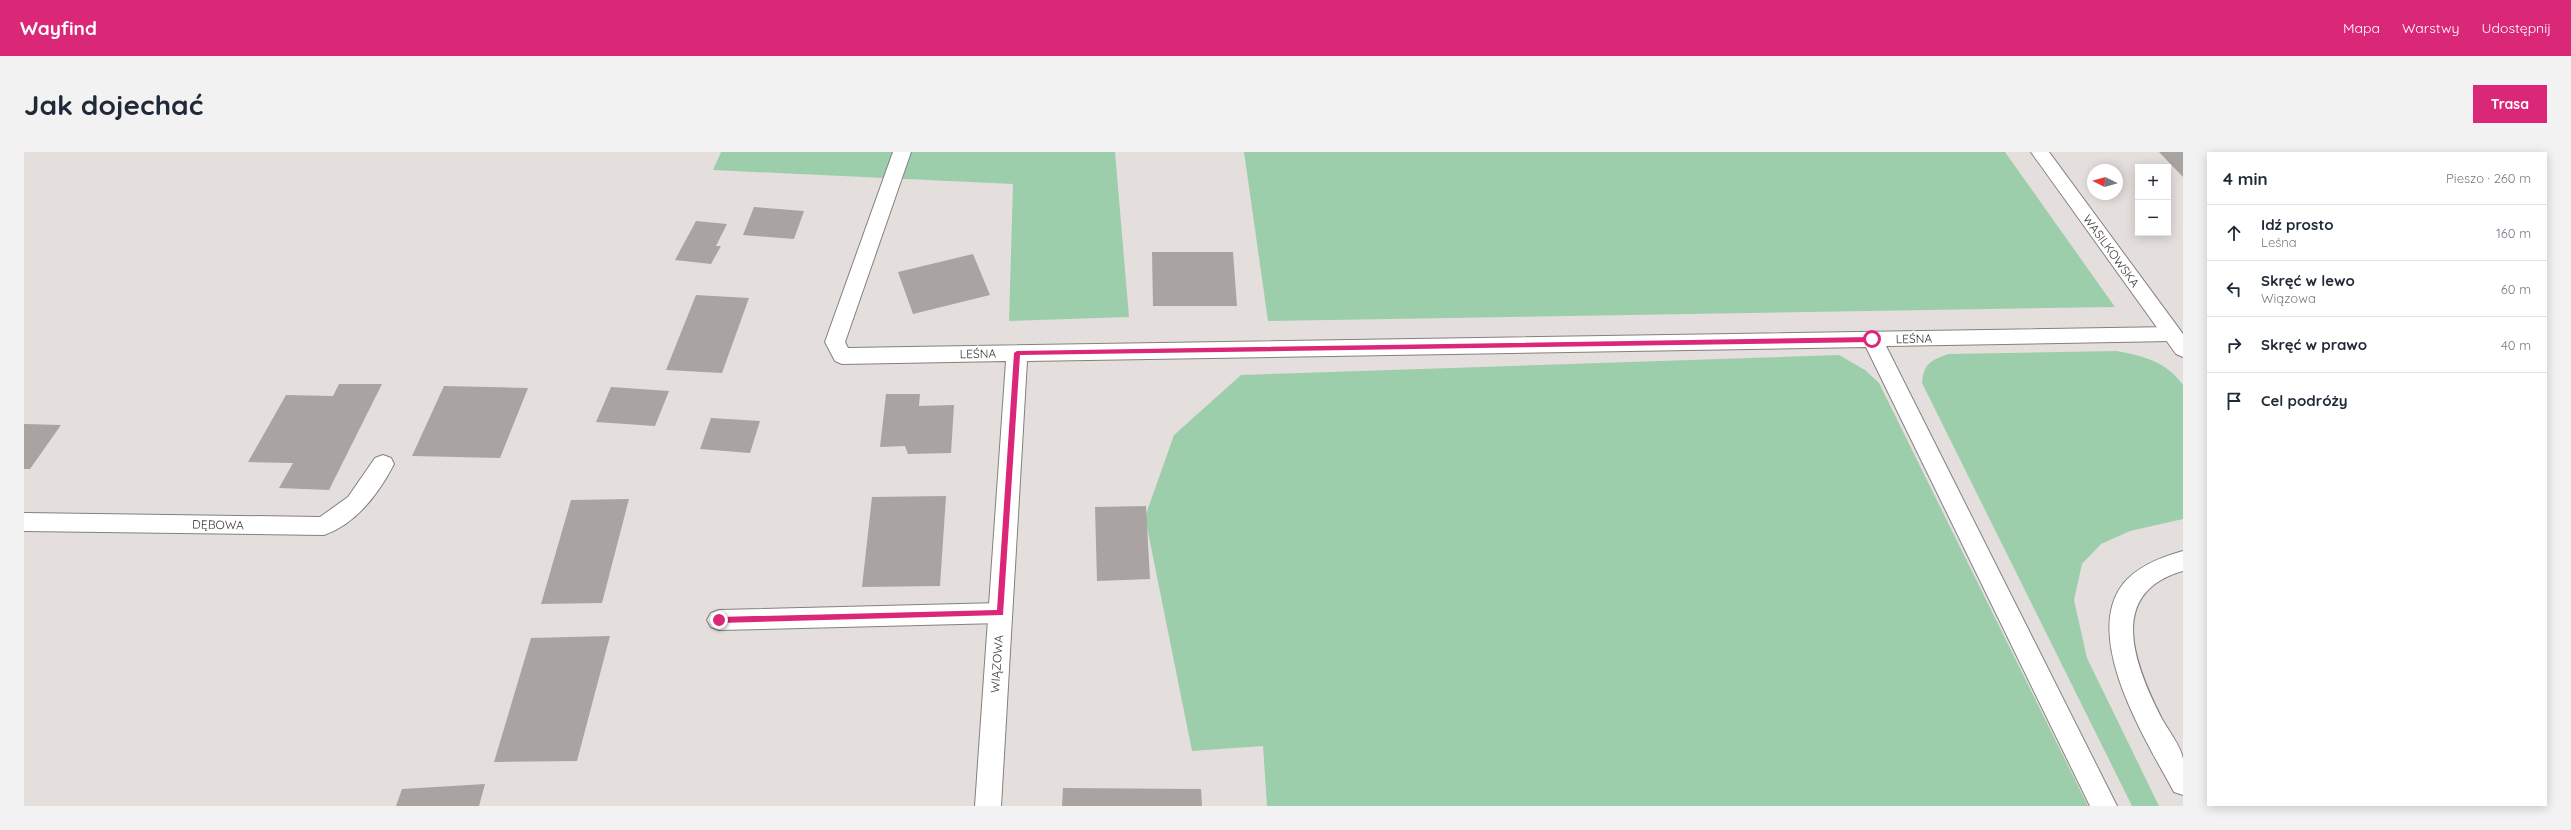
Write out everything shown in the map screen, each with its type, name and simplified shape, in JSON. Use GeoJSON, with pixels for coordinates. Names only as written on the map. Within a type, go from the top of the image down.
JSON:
{"type":"FeatureCollection","features":[{"type":"Feature","properties":{"kind":"main road","name":"LEŚNA"},"geometry":{"type":"LineString","coordinates":[[902,152],[835,342],[842,356],[1872,339],[2177,342]]}},
{"type":"Feature","properties":{"kind":"main road","name":"WASILKOWSKA"},"geometry":{"type":"LineString","coordinates":[[2040,152],[2177,342]]}},
{"type":"Feature","properties":{"kind":"main road"},"geometry":{"type":"LineString","coordinates":[[1872,339],[2104,806]]}},
{"type":"Feature","properties":{"kind":"main road","name":"WIĄZOWA"},"geometry":{"type":"LineString","coordinates":[[988,806],[1017,353]]}},
{"type":"Feature","properties":{"kind":"main road","name":"DĘBOWA"},"geometry":{"type":"LineString","coordinates":[[24,522],[324,526],[356,503],[382,464]]}},
{"type":"Feature","properties":{"kind":"main road"},"geometry":{"type":"LineString","coordinates":[[2183,561],[2165,566],[2136,585],[2122,610],[2122,641],[2134,686],[2183,783]]}},
{"type":"Feature","properties":{"kind":"main road"},"geometry":{"type":"LineString","coordinates":[[719,620],[1000,613]]}},
{"type":"Feature","properties":{"kind":"green space"},"geometry":{"type":"Polygon","coordinates":[[[721,152],[1115,152],[1129,317],[1009,321],[1013,184],[713,170],[721,152]]]}},
{"type":"Feature","properties":{"kind":"green space"},"geometry":{"type":"Polygon","coordinates":[[[1244,152],[2005,152],[2115,307],[1268,321],[1244,152]]]}},
{"type":"Feature","properties":{"kind":"green space"},"geometry":{"type":"Polygon","coordinates":[[[2117,351],[2146,358],[2162,365],[2177,377],[2183,385],[2183,519],[2130,531],[2101,544],[2082,564],[2074,600],[2087,658],[2159,806],[2132,806],[1922,383],[1926,367],[1932,361],[1948,354],[2117,351]]]}},
{"type":"Feature","properties":{"kind":"green space"},"geometry":{"type":"Polygon","coordinates":[[[1839,355],[1865,370],[1879,383],[2088,806],[1267,806],[1263,746],[1192,751],[1145,517],[1174,435],[1241,375],[1839,355]]]}},
{"type":"Feature","properties":{"kind":"building"},"geometry":{"type":"Polygon","coordinates":[[[2159,152],[2183,152],[2183,177],[2171,164],[2159,152]]]}},
{"type":"Feature","properties":{"kind":"building"},"geometry":{"type":"Polygon","coordinates":[[[754,207],[804,211],[794,239],[743,235],[754,207]]]}},
{"type":"Feature","properties":{"kind":"building"},"geometry":{"type":"Polygon","coordinates":[[[696,221],[727,224],[716,246],[721,246],[711,264],[675,260],[696,221]]]}},
{"type":"Feature","properties":{"kind":"building"},"geometry":{"type":"Polygon","coordinates":[[[1152,252],[1233,252],[1237,306],[1153,306],[1152,252]]]}},
{"type":"Feature","properties":{"kind":"building"},"geometry":{"type":"Polygon","coordinates":[[[973,254],[990,295],[913,314],[898,272],[973,254]]]}},
{"type":"Feature","properties":{"kind":"building"},"geometry":{"type":"Polygon","coordinates":[[[696,295],[749,298],[722,373],[666,370],[696,295]]]}},
{"type":"Feature","properties":{"kind":"building"},"geometry":{"type":"Polygon","coordinates":[[[339,384],[382,384],[329,490],[279,488],[293,463],[248,462],[286,395],[333,396],[339,384]]]}},
{"type":"Feature","properties":{"kind":"building"},"geometry":{"type":"Polygon","coordinates":[[[444,386],[528,388],[500,458],[412,456],[444,386]]]}},
{"type":"Feature","properties":{"kind":"building"},"geometry":{"type":"Polygon","coordinates":[[[611,387],[669,391],[655,426],[596,422],[611,387]]]}},
{"type":"Feature","properties":{"kind":"building"},"geometry":{"type":"Polygon","coordinates":[[[886,394],[920,394],[919,406],[954,405],[951,453],[908,454],[905,446],[880,447],[886,394]]]}},
{"type":"Feature","properties":{"kind":"building"},"geometry":{"type":"Polygon","coordinates":[[[711,418],[760,421],[750,453],[700,449],[711,418]]]}},
{"type":"Feature","properties":{"kind":"building"},"geometry":{"type":"Polygon","coordinates":[[[24,424],[61,425],[30,469],[24,469],[24,424]]]}},
{"type":"Feature","properties":{"kind":"building"},"geometry":{"type":"Polygon","coordinates":[[[946,496],[940,586],[862,587],[872,497],[946,496]]]}},
{"type":"Feature","properties":{"kind":"building"},"geometry":{"type":"Polygon","coordinates":[[[629,499],[602,603],[541,604],[571,500],[629,499]]]}},
{"type":"Feature","properties":{"kind":"building"},"geometry":{"type":"Polygon","coordinates":[[[1146,506],[1150,579],[1097,581],[1095,507],[1146,506]]]}},
{"type":"Feature","properties":{"kind":"building"},"geometry":{"type":"Polygon","coordinates":[[[610,636],[577,761],[494,762],[531,638],[610,636]]]}},
{"type":"Feature","properties":{"kind":"building"},"geometry":{"type":"Polygon","coordinates":[[[485,784],[479,806],[396,806],[402,789],[485,784]]]}},
{"type":"Feature","properties":{"kind":"building"},"geometry":{"type":"Polygon","coordinates":[[[1063,788],[1201,789],[1202,806],[1062,806],[1063,788]]]}},
{"type":"Feature","properties":{"kind":"route"},"geometry":{"type":"LineString","coordinates":[[719,620],[1000,613],[1017,353],[1872,339]]}}]}
